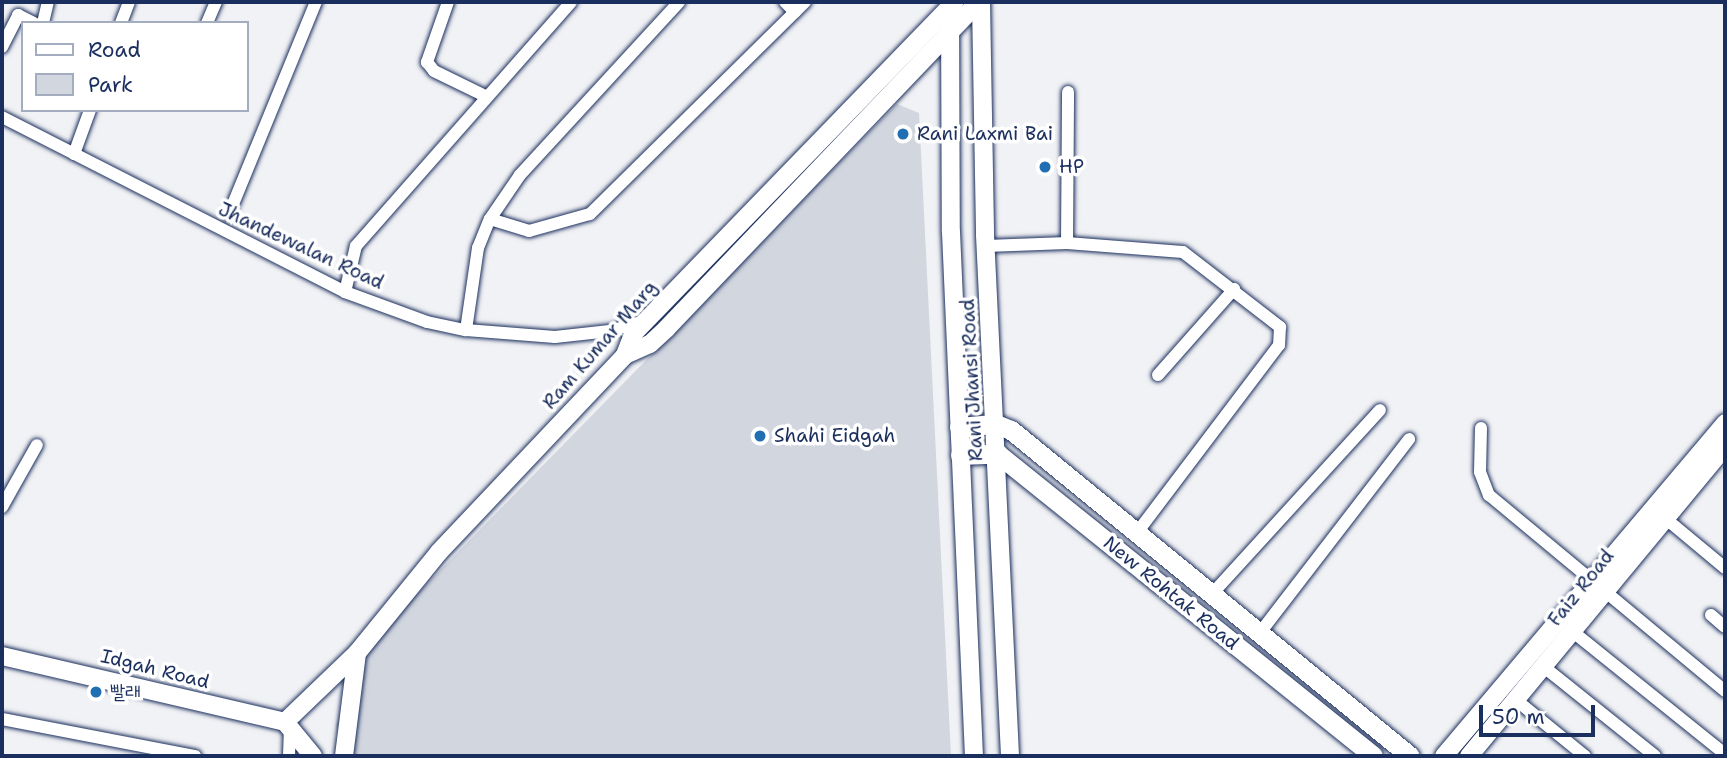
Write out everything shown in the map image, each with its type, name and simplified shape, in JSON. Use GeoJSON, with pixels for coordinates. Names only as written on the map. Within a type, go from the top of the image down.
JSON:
{"type":"FeatureCollection","features":[{"type":"Feature","properties":{"kind":"main road"},"geometry":{"type":"LineString","coordinates":[[959,427],[996,424]]}},
{"type":"Feature","properties":{"kind":"main road","name":"New Rohtak Road"},"geometry":{"type":"LineString","coordinates":[[996,424],[1065,474],[1410,756]]}},
{"type":"Feature","properties":{"kind":"main road"},"geometry":{"type":"LineString","coordinates":[[960,455],[998,454]]}},
{"type":"Feature","properties":{"kind":"main road","name":"New Rohtak Road"},"geometry":{"type":"LineString","coordinates":[[998,454],[1373,756]]}},
{"type":"Feature","properties":{"kind":"street"},"geometry":{"type":"LineString","coordinates":[[43,21],[48,2]]}},
{"type":"Feature","properties":{"kind":"street"},"geometry":{"type":"LineString","coordinates":[[208,21],[216,2]]}},
{"type":"Feature","properties":{"kind":"street"},"geometry":{"type":"LineString","coordinates":[[229,214],[316,2]]}},
{"type":"Feature","properties":{"kind":"street"},"geometry":{"type":"LineString","coordinates":[[448,2],[427,62],[434,71],[487,97]]}},
{"type":"Feature","properties":{"kind":"street"},"geometry":{"type":"LineString","coordinates":[[345,292],[356,246],[570,2]]}},
{"type":"Feature","properties":{"kind":"street"},"geometry":{"type":"LineString","coordinates":[[466,330],[478,248],[490,219],[520,176],[679,2]]}},
{"type":"Feature","properties":{"kind":"street"},"geometry":{"type":"LineString","coordinates":[[785,2],[795,12]]}},
{"type":"Feature","properties":{"kind":"street"},"geometry":{"type":"LineString","coordinates":[[490,219],[529,231],[573,222],[590,214],[805,2]]}},
{"type":"Feature","properties":{"kind":"street"},"geometry":{"type":"LineString","coordinates":[[625,355],[650,344],[667,328],[980,2]]}},
{"type":"Feature","properties":{"kind":"street","name":"Rani Jhansi Road"},"geometry":{"type":"LineString","coordinates":[[980,2],[986,246],[998,454],[1010,756]]}},
{"type":"Feature","properties":{"kind":"street"},"geometry":{"type":"LineString","coordinates":[[121,21],[124,3]]}},
{"type":"Feature","properties":{"kind":"street","name":"Rani Jhansi Road"},"geometry":{"type":"LineString","coordinates":[[952,4],[950,31],[959,427],[974,756]]}},
{"type":"Feature","properties":{"kind":"street","name":"Ram Kumar Marg"},"geometry":{"type":"LineString","coordinates":[[290,725],[357,653],[439,552],[625,355],[633,334],[952,4]]}},
{"type":"Feature","properties":{"kind":"street"},"geometry":{"type":"LineString","coordinates":[[2,47],[18,15],[30,21]]}},
{"type":"Feature","properties":{"kind":"street"},"geometry":{"type":"LineString","coordinates":[[1067,243],[1069,92]]}},
{"type":"Feature","properties":{"kind":"street"},"geometry":{"type":"LineString","coordinates":[[74,154],[89,112]]}},
{"type":"Feature","properties":{"kind":"street","name":"Jhandewalan Road"},"geometry":{"type":"LineString","coordinates":[[2,117],[345,292],[466,330],[555,337],[610,331],[646,320]]}},
{"type":"Feature","properties":{"kind":"street"},"geometry":{"type":"LineString","coordinates":[[986,246],[1067,243],[1183,252],[1280,327],[1279,345],[1137,533]]}},
{"type":"Feature","properties":{"kind":"street"},"geometry":{"type":"LineString","coordinates":[[1158,375],[1234,289]]}},
{"type":"Feature","properties":{"kind":"street"},"geometry":{"type":"LineString","coordinates":[[1212,594],[1380,410]]}},
{"type":"Feature","properties":{"kind":"street"},"geometry":{"type":"LineString","coordinates":[[1444,756],[1600,587],[1725,423]]}},
{"type":"Feature","properties":{"kind":"street"},"geometry":{"type":"LineString","coordinates":[[1482,428],[1480,472],[1489,495],[1725,691]]}},
{"type":"Feature","properties":{"kind":"street"},"geometry":{"type":"LineString","coordinates":[[1259,634],[1409,439]]}},
{"type":"Feature","properties":{"kind":"street"},"geometry":{"type":"LineString","coordinates":[[2,507],[37,446]]}},
{"type":"Feature","properties":{"kind":"street","name":"Faiz Road"},"geometry":{"type":"LineString","coordinates":[[1469,756],[1572,631],[1600,587],[1665,518],[1725,447]]}},
{"type":"Feature","properties":{"kind":"street"},"geometry":{"type":"LineString","coordinates":[[1665,518],[1725,568]]}},
{"type":"Feature","properties":{"kind":"street"},"geometry":{"type":"LineString","coordinates":[[1711,615],[1725,627]]}},
{"type":"Feature","properties":{"kind":"street"},"geometry":{"type":"LineString","coordinates":[[1572,631],[1725,754]]}},
{"type":"Feature","properties":{"kind":"street"},"geometry":{"type":"LineString","coordinates":[[344,756],[357,653]]}},
{"type":"Feature","properties":{"kind":"street","name":"Idgah Road"},"geometry":{"type":"LineString","coordinates":[[2,656],[290,725]]}},
{"type":"Feature","properties":{"kind":"street"},"geometry":{"type":"LineString","coordinates":[[1544,667],[1655,756]]}},
{"type":"Feature","properties":{"kind":"street"},"geometry":{"type":"LineString","coordinates":[[1516,700],[1585,756]]}},
{"type":"Feature","properties":{"kind":"street"},"geometry":{"type":"LineString","coordinates":[[2,719],[195,756]]}},
{"type":"Feature","properties":{"kind":"street"},"geometry":{"type":"LineString","coordinates":[[289,756],[290,725]]}},
{"type":"Feature","properties":{"kind":"street"},"geometry":{"type":"LineString","coordinates":[[290,725],[313,756]]}},
{"type":"Feature","properties":{"kind":"green space","name":"Shahi Eidgah"},"geometry":{"type":"Polygon","coordinates":[[[897,104],[919,113],[951,756],[343,756],[336,725],[363,649],[897,104]]]}},
{"type":"Feature","properties":{"kind":"place","name":"Rani Laxmi Bai"},"geometry":{"type":"Point","coordinates":[903,134]}},
{"type":"Feature","properties":{"kind":"place","name":"HP"},"geometry":{"type":"Point","coordinates":[1045,167]}},
{"type":"Feature","properties":{"kind":"place","name":"Shahi Eidgah"},"geometry":{"type":"Point","coordinates":[760,436]}},
{"type":"Feature","properties":{"kind":"place","name":"빨래"},"geometry":{"type":"Point","coordinates":[96,692]}}]}
